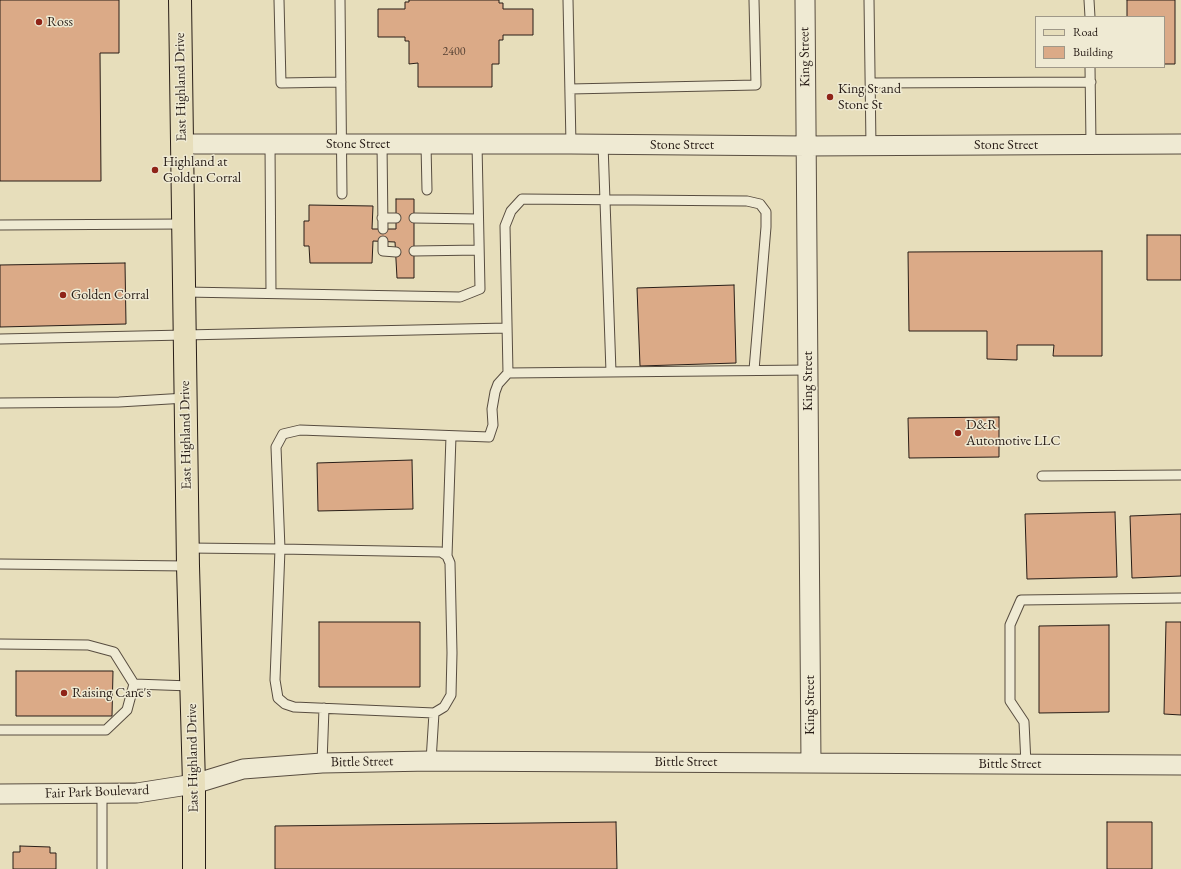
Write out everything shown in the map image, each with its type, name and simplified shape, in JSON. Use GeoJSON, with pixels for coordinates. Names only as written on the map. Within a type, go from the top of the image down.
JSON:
{"type":"FeatureCollection","features":[{"type":"Feature","properties":{"kind":"main road","name":"East Highland Drive"},"geometry":{"type":"LineString","coordinates":[[180,0],[188,557],[194,784],[194,869]]}},
{"type":"Feature","properties":{"kind":"street","name":"King Street"},"geometry":{"type":"LineString","coordinates":[[805,0],[811,763]]}},
{"type":"Feature","properties":{"kind":"street","name":"Stone Street"},"geometry":{"type":"LineString","coordinates":[[182,144],[603,144],[806,146],[1181,144]]}},
{"type":"Feature","properties":{"kind":"street","name":"Bittle Street"},"geometry":{"type":"LineString","coordinates":[[194,784],[243,769],[322,763],[431,761],[1181,765]]}},
{"type":"Feature","properties":{"kind":"street","name":"Fair Park Boulevard"},"geometry":{"type":"LineString","coordinates":[[0,794],[137,793],[194,784]]}},
{"type":"Feature","properties":{"kind":"lane"},"geometry":{"type":"LineString","coordinates":[[279,0],[281,83],[342,82]]}},
{"type":"Feature","properties":{"kind":"lane"},"geometry":{"type":"LineString","coordinates":[[340,0],[342,194]]}},
{"type":"Feature","properties":{"kind":"lane"},"geometry":{"type":"LineString","coordinates":[[568,0],[571,144]]}},
{"type":"Feature","properties":{"kind":"lane"},"geometry":{"type":"LineString","coordinates":[[570,89],[756,85],[754,0]]}},
{"type":"Feature","properties":{"kind":"lane"},"geometry":{"type":"LineString","coordinates":[[869,0],[872,146]]}},
{"type":"Feature","properties":{"kind":"lane"},"geometry":{"type":"LineString","coordinates":[[1089,0],[1090,16]]}},
{"type":"Feature","properties":{"kind":"lane"},"geometry":{"type":"LineString","coordinates":[[1090,68],[1092,144]]}},
{"type":"Feature","properties":{"kind":"lane"},"geometry":{"type":"LineString","coordinates":[[871,83],[1091,82]]}},
{"type":"Feature","properties":{"kind":"lane"},"geometry":{"type":"LineString","coordinates":[[270,144],[271,293]]}},
{"type":"Feature","properties":{"kind":"lane"},"geometry":{"type":"LineString","coordinates":[[382,144],[383,229]]}},
{"type":"Feature","properties":{"kind":"lane"},"geometry":{"type":"LineString","coordinates":[[185,292],[460,296],[480,289],[477,144]]}},
{"type":"Feature","properties":{"kind":"lane"},"geometry":{"type":"LineString","coordinates":[[603,144],[611,372]]}},
{"type":"Feature","properties":{"kind":"lane"},"geometry":{"type":"LineString","coordinates":[[426,145],[427,190]]}},
{"type":"Feature","properties":{"kind":"lane"},"geometry":{"type":"LineString","coordinates":[[451,436],[447,556],[450,563],[452,652],[450,695],[444,707],[434,714],[294,707],[285,704],[278,698],[275,680],[280,549],[276,447],[283,434],[300,430],[489,437],[493,425],[492,409],[495,392],[498,384],[508,373],[505,226],[511,211],[522,199],[747,201],[760,204],[766,212],[766,227],[754,370]]}},
{"type":"Feature","properties":{"kind":"lane"},"geometry":{"type":"LineString","coordinates":[[382,218],[396,218]]}},
{"type":"Feature","properties":{"kind":"lane"},"geometry":{"type":"LineString","coordinates":[[414,218],[478,219]]}},
{"type":"Feature","properties":{"kind":"lane"},"geometry":{"type":"LineString","coordinates":[[0,225],[183,224]]}},
{"type":"Feature","properties":{"kind":"lane"},"geometry":{"type":"LineString","coordinates":[[383,241],[383,252],[396,252]]}},
{"type":"Feature","properties":{"kind":"lane"},"geometry":{"type":"LineString","coordinates":[[414,251],[479,250]]}},
{"type":"Feature","properties":{"kind":"lane"},"geometry":{"type":"LineString","coordinates":[[0,339],[507,328]]}},
{"type":"Feature","properties":{"kind":"lane"},"geometry":{"type":"LineString","coordinates":[[508,373],[808,370]]}},
{"type":"Feature","properties":{"kind":"lane"},"geometry":{"type":"LineString","coordinates":[[0,403],[119,402],[186,398]]}},
{"type":"Feature","properties":{"kind":"lane"},"geometry":{"type":"LineString","coordinates":[[1042,476],[1181,476]]}},
{"type":"Feature","properties":{"kind":"lane"},"geometry":{"type":"LineString","coordinates":[[0,564],[188,557],[280,549],[441,552],[447,556]]}},
{"type":"Feature","properties":{"kind":"lane"},"geometry":{"type":"LineString","coordinates":[[1026,764],[1024,722],[1010,701],[1010,625],[1021,600],[1181,598]]}},
{"type":"Feature","properties":{"kind":"lane"},"geometry":{"type":"LineString","coordinates":[[0,644],[88,645],[114,652],[134,684],[127,710],[106,730],[0,730]]}},
{"type":"Feature","properties":{"kind":"lane"},"geometry":{"type":"LineString","coordinates":[[134,684],[191,686]]}},
{"type":"Feature","properties":{"kind":"lane"},"geometry":{"type":"LineString","coordinates":[[322,763],[324,708]]}},
{"type":"Feature","properties":{"kind":"lane"},"geometry":{"type":"LineString","coordinates":[[431,761],[434,714]]}},
{"type":"Feature","properties":{"kind":"lane"},"geometry":{"type":"LineString","coordinates":[[102,793],[102,869]]}},
{"type":"Feature","properties":{"kind":"building"},"geometry":{"type":"Polygon","coordinates":[[[0,0],[119,0],[119,53],[100,53],[101,181],[0,181],[0,0]]]}},
{"type":"Feature","properties":{"kind":"building"},"geometry":{"type":"Polygon","coordinates":[[[409,0],[499,0],[499,3],[503,3],[503,9],[533,9],[533,35],[503,35],[503,40],[499,40],[499,64],[492,64],[492,87],[418,87],[418,63],[409,64],[409,41],[405,41],[405,37],[378,37],[378,9],[405,9],[405,2],[409,2],[409,0]]]}},
{"type":"Feature","properties":{"kind":"building"},"geometry":{"type":"Polygon","coordinates":[[[1127,0],[1175,0],[1175,64],[1165,64],[1165,16],[1127,16],[1127,0]]]}},
{"type":"Feature","properties":{"kind":"building"},"geometry":{"type":"Polygon","coordinates":[[[396,199],[414,199],[414,278],[397,278],[395,242],[373,241],[372,263],[310,263],[309,246],[304,246],[304,221],[309,221],[309,205],[373,206],[372,229],[396,229],[396,199]]]}},
{"type":"Feature","properties":{"kind":"building"},"geometry":{"type":"Polygon","coordinates":[[[1147,235],[1181,235],[1181,280],[1147,280],[1147,235]]]}},
{"type":"Feature","properties":{"kind":"building"},"geometry":{"type":"Polygon","coordinates":[[[1102,251],[1102,356],[1053,356],[1054,345],[1017,345],[1017,360],[987,359],[987,331],[909,331],[908,252],[1102,251]]]}},
{"type":"Feature","properties":{"kind":"building","name":"Golden Corral"},"geometry":{"type":"Polygon","coordinates":[[[125,263],[126,324],[0,327],[0,265],[125,263]]]}},
{"type":"Feature","properties":{"kind":"building"},"geometry":{"type":"Polygon","coordinates":[[[734,285],[736,363],[640,366],[637,288],[734,285]]]}},
{"type":"Feature","properties":{"kind":"building"},"geometry":{"type":"Polygon","coordinates":[[[999,417],[999,457],[909,458],[908,418],[999,417]]]}},
{"type":"Feature","properties":{"kind":"building"},"geometry":{"type":"Polygon","coordinates":[[[412,460],[413,509],[318,511],[317,463],[412,460]]]}},
{"type":"Feature","properties":{"kind":"building"},"geometry":{"type":"Polygon","coordinates":[[[1115,512],[1117,577],[1027,579],[1025,514],[1115,512]]]}},
{"type":"Feature","properties":{"kind":"building"},"geometry":{"type":"Polygon","coordinates":[[[1181,514],[1181,576],[1132,578],[1130,516],[1181,514]]]}},
{"type":"Feature","properties":{"kind":"building"},"geometry":{"type":"Polygon","coordinates":[[[319,622],[420,622],[420,687],[319,687],[319,622]]]}},
{"type":"Feature","properties":{"kind":"building"},"geometry":{"type":"Polygon","coordinates":[[[1166,622],[1181,622],[1181,715],[1164,714],[1166,622]]]}},
{"type":"Feature","properties":{"kind":"building"},"geometry":{"type":"Polygon","coordinates":[[[1109,625],[1109,712],[1039,713],[1039,626],[1109,625]]]}},
{"type":"Feature","properties":{"kind":"building","name":"Raising Cane's"},"geometry":{"type":"Polygon","coordinates":[[[16,671],[113,671],[112,716],[16,716],[16,671]]]}},
{"type":"Feature","properties":{"kind":"building"},"geometry":{"type":"Polygon","coordinates":[[[616,822],[617,869],[275,869],[275,826],[616,822]]]}},
{"type":"Feature","properties":{"kind":"building"},"geometry":{"type":"Polygon","coordinates":[[[1107,822],[1152,822],[1152,869],[1107,869],[1107,822]]]}},
{"type":"Feature","properties":{"kind":"building"},"geometry":{"type":"Polygon","coordinates":[[[20,846],[50,847],[50,853],[56,853],[56,869],[13,869],[13,852],[20,852],[20,846]]]}},
{"type":"Feature","properties":{"kind":"place","name":"Ross"},"geometry":{"type":"Point","coordinates":[39,22]}},
{"type":"Feature","properties":{"kind":"place","name":"King St and Stone St"},"geometry":{"type":"Point","coordinates":[830,97]}},
{"type":"Feature","properties":{"kind":"place","name":"Highland at Golden Corral"},"geometry":{"type":"Point","coordinates":[155,170]}},
{"type":"Feature","properties":{"kind":"place","name":"Golden Corral"},"geometry":{"type":"Point","coordinates":[63,295]}},
{"type":"Feature","properties":{"kind":"place","name":"D&R Automotive LLC"},"geometry":{"type":"Point","coordinates":[958,433]}},
{"type":"Feature","properties":{"kind":"place","name":"Raising Cane's"},"geometry":{"type":"Point","coordinates":[64,693]}}]}
